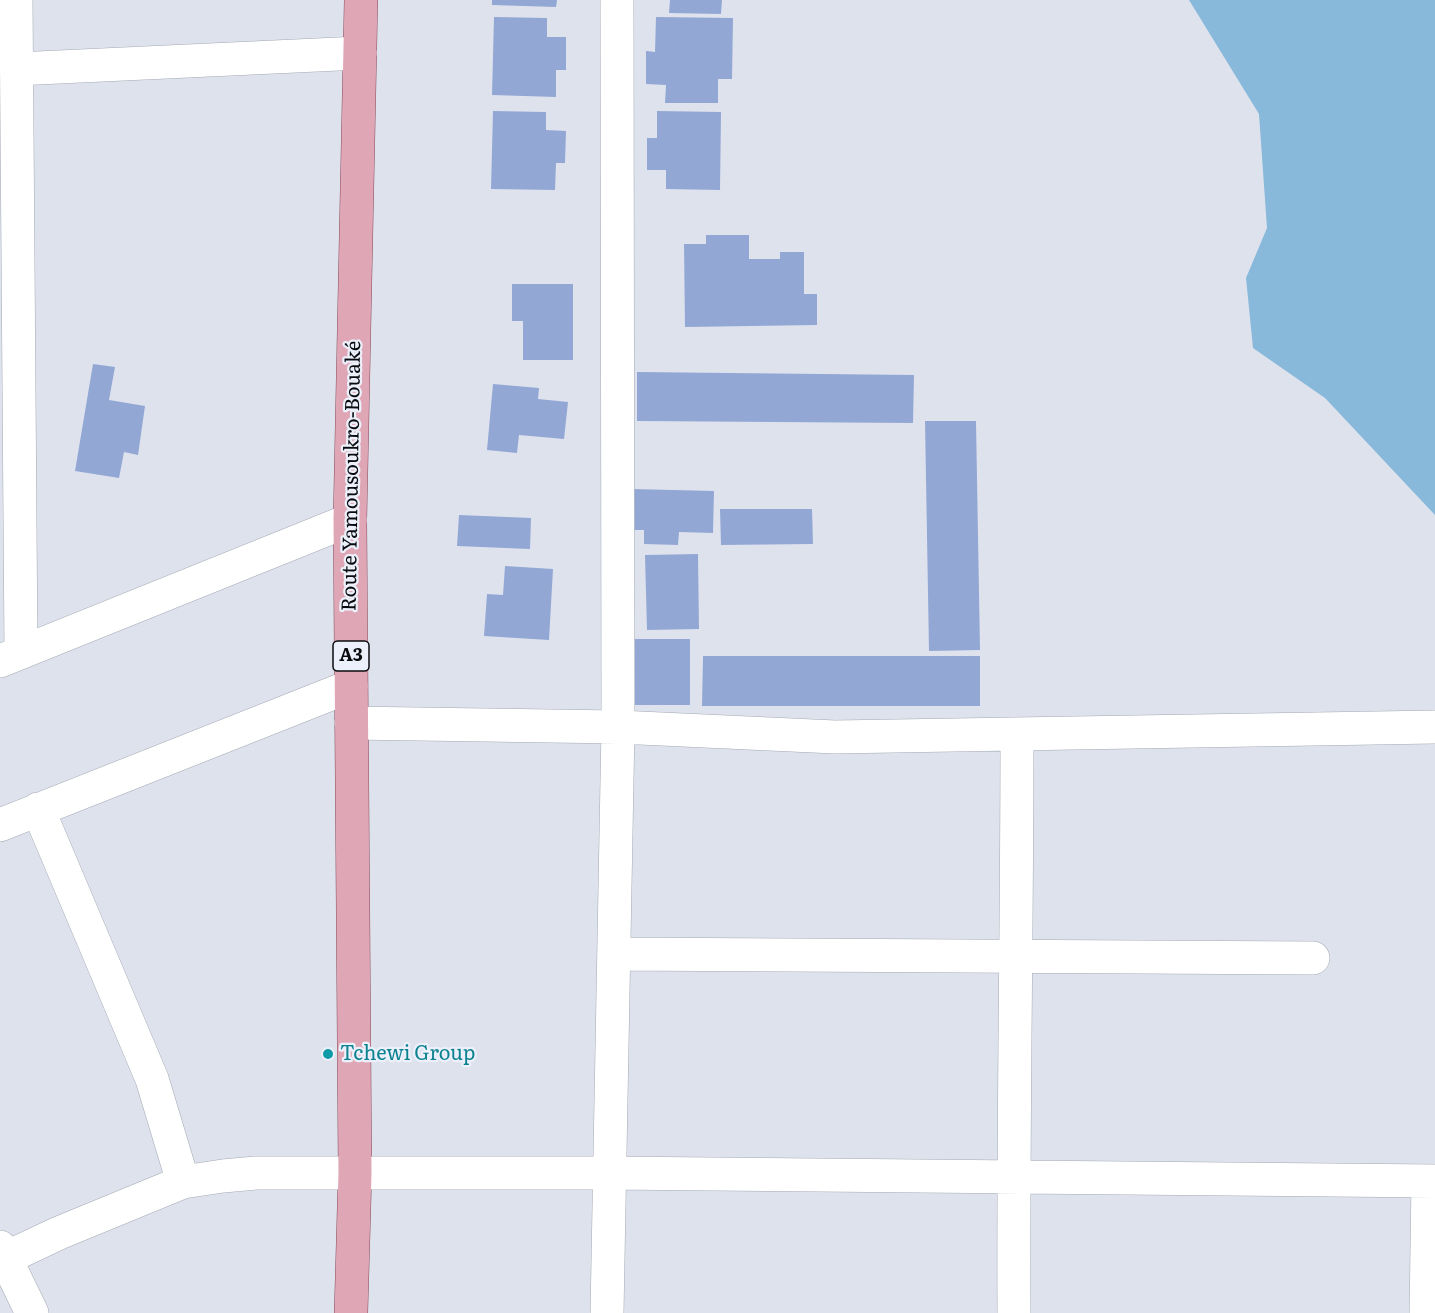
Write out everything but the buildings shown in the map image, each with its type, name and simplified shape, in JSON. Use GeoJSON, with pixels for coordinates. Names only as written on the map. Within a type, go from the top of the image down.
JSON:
{"type":"FeatureCollection","features":[{"type":"Feature","properties":{"kind":"main road","name":"Route Yamousoukro-Bouaké"},"geometry":{"type":"LineString","coordinates":[[351,1313],[355,1173],[350,519],[361,0]]}},
{"type":"Feature","properties":{"kind":"street"},"geometry":{"type":"LineString","coordinates":[[607,1313],[618,727],[617,0]]}},
{"type":"Feature","properties":{"kind":"street"},"geometry":{"type":"LineString","coordinates":[[11,8],[16,69],[11,656],[350,519]]}},
{"type":"Feature","properties":{"kind":"street"},"geometry":{"type":"LineString","coordinates":[[16,69],[360,53]]}},
{"type":"Feature","properties":{"kind":"street"},"geometry":{"type":"LineString","coordinates":[[0,825],[351,686]]}},
{"type":"Feature","properties":{"kind":"street"},"geometry":{"type":"LineString","coordinates":[[351,723],[618,727],[835,737],[1435,727]]}},
{"type":"Feature","properties":{"kind":"street"},"geometry":{"type":"LineString","coordinates":[[1014,1313],[1017,734]]}},
{"type":"Feature","properties":{"kind":"street"},"geometry":{"type":"LineString","coordinates":[[38,809],[152,1079],[183,1182]]}},
{"type":"Feature","properties":{"kind":"street"},"geometry":{"type":"LineString","coordinates":[[614,954],[1313,958]]}},
{"type":"Feature","properties":{"kind":"street"},"geometry":{"type":"LineString","coordinates":[[32,1313],[3,1252],[59,1233],[183,1182],[256,1173],[610,1173],[1431,1181],[1426,1313]]}},
{"type":"Feature","properties":{"kind":"water"},"geometry":{"type":"Polygon","coordinates":[[[1189,0],[1435,0],[1435,515],[1325,398],[1253,348],[1246,278],[1267,228],[1259,114],[1189,0]]]}},
{"type":"Feature","properties":{"kind":"place","name":"Tchewi Group"},"geometry":{"type":"Point","coordinates":[328,1054]}}]}
